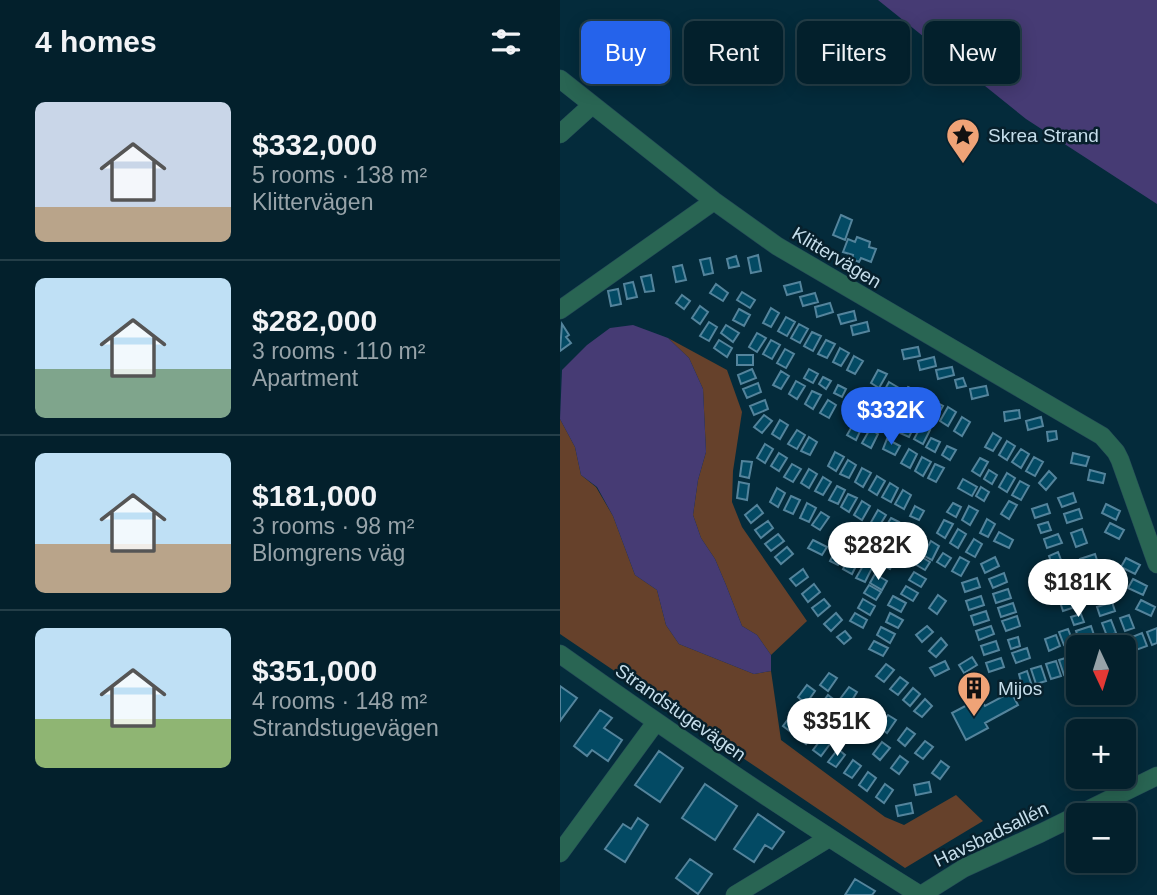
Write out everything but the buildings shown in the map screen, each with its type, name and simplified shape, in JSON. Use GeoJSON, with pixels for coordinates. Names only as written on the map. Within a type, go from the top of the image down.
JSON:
{"type":"FeatureCollection","features":[{"type":"Feature","properties":{"kind":"street","name":"Klittervägen"},"geometry":{"type":"LineString","coordinates":[[560,79],[714,201],[810,267],[1075,419],[1110,444],[1120,460],[1157,564]]}},
{"type":"Feature","properties":{"kind":"street"},"geometry":{"type":"LineString","coordinates":[[560,135],[592,106]]}},
{"type":"Feature","properties":{"kind":"street"},"geometry":{"type":"LineString","coordinates":[[560,310],[714,201]]}},
{"type":"Feature","properties":{"kind":"street","name":"Strandstugevägen"},"geometry":{"type":"LineString","coordinates":[[560,654],[829,838],[921,895]]}},
{"type":"Feature","properties":{"kind":"street"},"geometry":{"type":"LineString","coordinates":[[560,853],[656,722]]}},
{"type":"Feature","properties":{"kind":"street","name":"Havsbadsallén"},"geometry":{"type":"LineString","coordinates":[[921,895],[964,868],[1157,776]]}},
{"type":"Feature","properties":{"kind":"street"},"geometry":{"type":"LineString","coordinates":[[735,895],[829,838]]}},
{"type":"Feature","properties":{"kind":"shaded area"},"geometry":{"type":"Polygon","coordinates":[[[878,0],[1157,0],[1157,204],[1026,119],[982,84],[1020,84],[1020,21],[924,21],[924,37],[910,26],[910,21],[904,21],[878,0]]]}},
{"type":"Feature","properties":{"kind":"shaded area"},"geometry":{"type":"Polygon","coordinates":[[[633,325],[668,338],[689,358],[703,389],[706,452],[698,480],[693,515],[701,538],[715,559],[742,626],[757,635],[771,655],[771,671],[754,674],[679,644],[666,625],[657,590],[635,575],[613,516],[597,487],[581,475],[575,447],[560,419],[562,370],[587,345],[610,328],[633,325]]]}},
{"type":"Feature","properties":{"kind":"shaded area"},"geometry":{"type":"Polygon","coordinates":[[[668,338],[727,370],[742,412],[733,471],[732,502],[742,527],[807,621],[771,655],[757,635],[742,626],[715,559],[701,538],[693,515],[698,480],[706,452],[703,389],[689,358],[668,338]]]}},
{"type":"Feature","properties":{"kind":"shaded area"},"geometry":{"type":"Polygon","coordinates":[[[560,419],[575,447],[581,475],[596,487],[613,516],[635,575],[657,590],[666,625],[679,644],[754,674],[771,671],[781,740],[885,817],[904,825],[956,795],[983,821],[905,868],[560,634],[560,419]]]}},
{"type":"Feature","properties":{"kind":"place","name":"Skrea Strand"},"geometry":{"type":"Point","coordinates":[963,165]}},
{"type":"Feature","properties":{"kind":"place","name":"Mijos"},"geometry":{"type":"Point","coordinates":[974,718]}}]}
